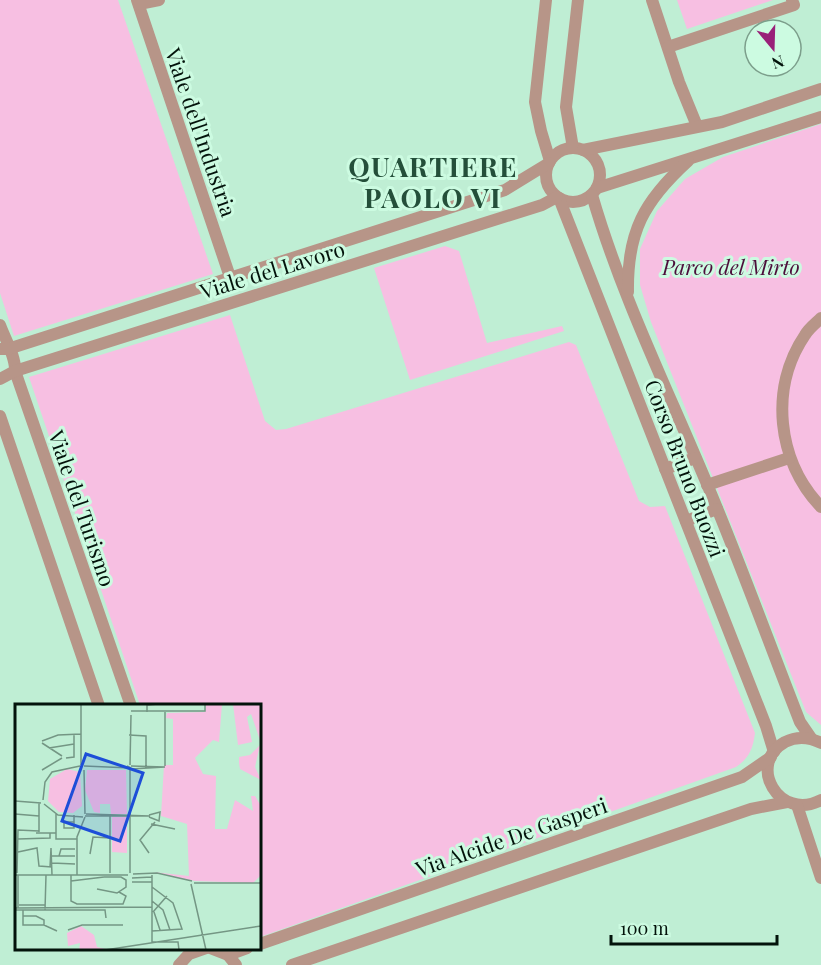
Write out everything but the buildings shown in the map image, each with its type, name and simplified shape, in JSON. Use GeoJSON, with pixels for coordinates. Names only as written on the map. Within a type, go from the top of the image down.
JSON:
{"type":"FeatureCollection","features":[{"type":"Feature","properties":{"kind":"street"},"geometry":{"type":"LineString","coordinates":[[138,2],[159,0]]}},
{"type":"Feature","properties":{"kind":"street"},"geometry":{"type":"LineString","coordinates":[[546,0],[535,102],[550,162]]}},
{"type":"Feature","properties":{"kind":"street"},"geometry":{"type":"LineString","coordinates":[[578,0],[566,107],[578,149]]}},
{"type":"Feature","properties":{"kind":"street"},"geometry":{"type":"LineString","coordinates":[[652,0],[697,126]]}},
{"type":"Feature","properties":{"kind":"street"},"geometry":{"type":"LineString","coordinates":[[668,47],[793,2],[807,0]]}},
{"type":"Feature","properties":{"kind":"street","name":"Viale dell'Industria"},"geometry":{"type":"LineString","coordinates":[[138,2],[230,277]]}},
{"type":"Feature","properties":{"kind":"street"},"geometry":{"type":"LineString","coordinates":[[821,89],[722,122],[556,154],[546,172],[547,182],[558,198],[576,202],[595,192],[821,117]]}},
{"type":"Feature","properties":{"kind":"street"},"geometry":{"type":"LineString","coordinates":[[578,149],[591,154],[597,161],[600,179],[595,192]]}},
{"type":"Feature","properties":{"kind":"street"},"geometry":{"type":"LineString","coordinates":[[628,302],[628,256],[647,206],[666,183],[692,159]]}},
{"type":"Feature","properties":{"kind":"street","name":"Viale del Lavoro"},"geometry":{"type":"LineString","coordinates":[[4,349],[505,190],[550,162]]}},
{"type":"Feature","properties":{"kind":"street","name":"Corso Bruno Buozzi"},"geometry":{"type":"LineString","coordinates":[[595,192],[604,236],[628,302],[717,509],[800,722],[816,741]]}},
{"type":"Feature","properties":{"kind":"street","name":"Viale del Lavoro"},"geometry":{"type":"LineString","coordinates":[[0,379],[15,371],[542,205],[558,198]]}},
{"type":"Feature","properties":{"kind":"street","name":"Corso Bruno Buozzi"},"geometry":{"type":"LineString","coordinates":[[558,198],[766,726],[773,754],[768,767],[768,778],[778,796],[792,804]]}},
{"type":"Feature","properties":{"kind":"street"},"geometry":{"type":"LineString","coordinates":[[821,318],[805,334],[786,373],[781,416],[789,458],[807,493],[821,507]]}},
{"type":"Feature","properties":{"kind":"street","name":"Viale del Turismo"},"geometry":{"type":"LineString","coordinates":[[0,324],[4,349],[16,359],[15,371],[131,704]]}},
{"type":"Feature","properties":{"kind":"street"},"geometry":{"type":"LineString","coordinates":[[0,416],[99,704]]}},
{"type":"Feature","properties":{"kind":"street"},"geometry":{"type":"LineString","coordinates":[[665,470],[695,458]]}},
{"type":"Feature","properties":{"kind":"street"},"geometry":{"type":"LineString","coordinates":[[707,485],[789,458]]}},
{"type":"Feature","properties":{"kind":"street"},"geometry":{"type":"LineString","coordinates":[[686,521],[717,509]]}},
{"type":"Feature","properties":{"kind":"street","name":"Via Alcide De Gasperi"},"geometry":{"type":"LineString","coordinates":[[261,944],[742,777],[790,740],[801,737],[816,741]]}},
{"type":"Feature","properties":{"kind":"street"},"geometry":{"type":"LineString","coordinates":[[292,965],[752,809],[792,804],[808,805],[821,800]]}},
{"type":"Feature","properties":{"kind":"street"},"geometry":{"type":"LineString","coordinates":[[792,804],[821,878]]}},
{"type":"Feature","properties":{"kind":"street"},"geometry":{"type":"LineString","coordinates":[[180,963],[189,954],[216,950],[236,965]]}},
{"type":"Feature","properties":{"kind":"green space"},"geometry":{"type":"Polygon","coordinates":[[[0,0],[118,0],[213,274],[14,336],[0,293],[0,0]]]}},
{"type":"Feature","properties":{"kind":"green space"},"geometry":{"type":"Polygon","coordinates":[[[677,0],[773,0],[687,29],[677,0]]]}},
{"type":"Feature","properties":{"kind":"green space","name":"Parco del Mirto"},"geometry":{"type":"Polygon","coordinates":[[[821,124],[821,725],[806,712],[651,322],[640,285],[640,249],[657,211],[685,179],[723,157],[821,124]]]}},
{"type":"Feature","properties":{"kind":"green space"},"geometry":{"type":"Polygon","coordinates":[[[445,246],[459,251],[487,343],[562,326],[564,331],[410,380],[374,268],[445,246]]]}},
{"type":"Feature","properties":{"kind":"green space"},"geometry":{"type":"Polygon","coordinates":[[[230,315],[265,421],[276,430],[286,429],[569,342],[576,345],[639,501],[650,507],[665,506],[755,733],[752,748],[747,757],[736,767],[261,937],[261,704],[140,704],[29,377],[230,315]]]}},
{"type":"Feature","properties":{"kind":"district","name":"QUARTIERE PAOLO VI"},"geometry":{"type":"Point","coordinates":[433,182]}}]}
